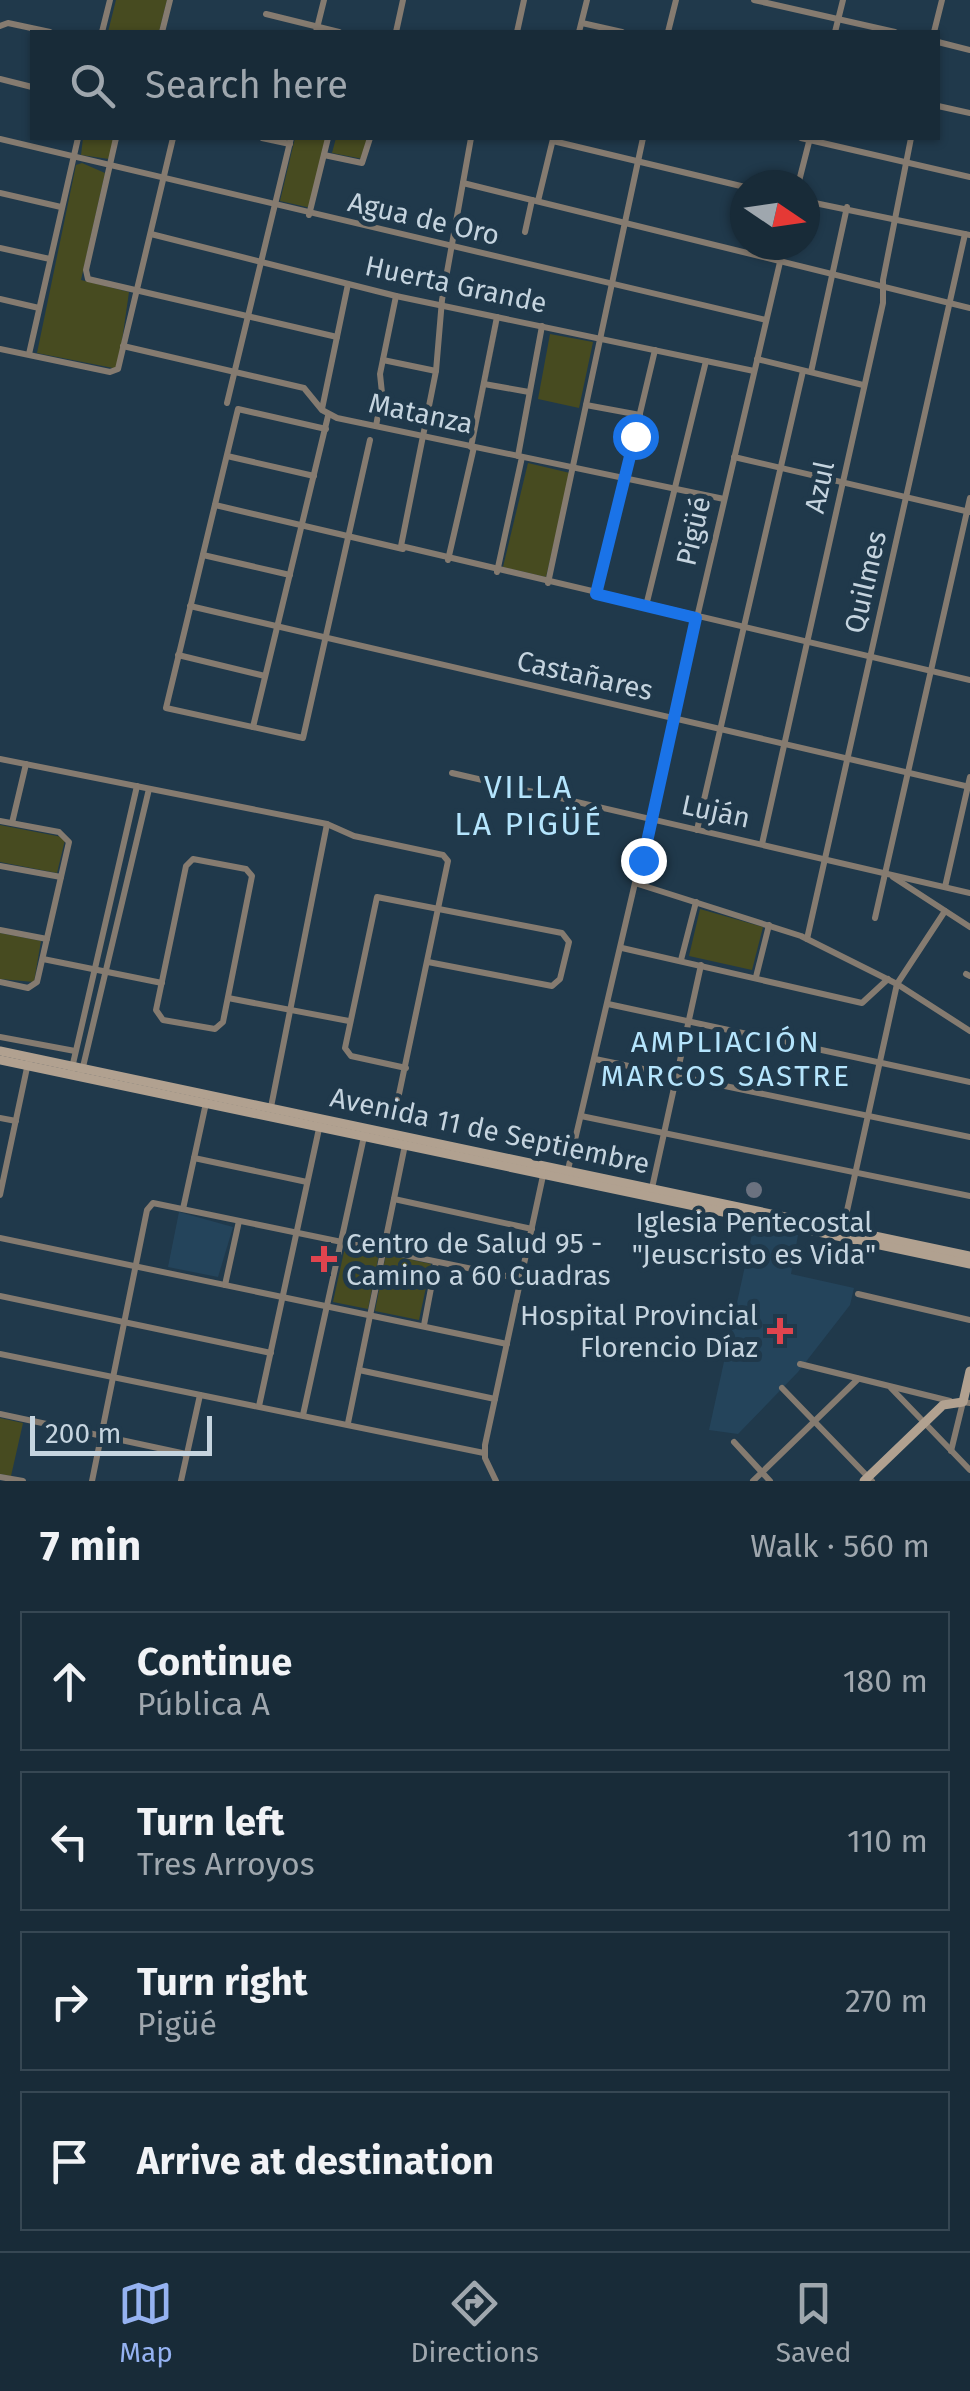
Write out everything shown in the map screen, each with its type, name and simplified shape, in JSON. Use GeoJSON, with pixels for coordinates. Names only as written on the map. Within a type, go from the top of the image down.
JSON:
{"type":"FeatureCollection","features":[{"type":"Feature","properties":{"kind":"main road","name":"Avenida 11 de Septiembre"},"geometry":{"type":"LineString","coordinates":[[0,1051],[28,1062]]}},
{"type":"Feature","properties":{"kind":"main road","name":"Avenida 11 de Septiembre"},"geometry":{"type":"LineString","coordinates":[[0,1060],[76,1071],[545,1168],[970,1264]]}},
{"type":"Feature","properties":{"kind":"main road","name":"Avenida 11 de Septiembre"},"geometry":{"type":"LineString","coordinates":[[207,1098],[271,1107],[320,1122]]}},
{"type":"Feature","properties":{"kind":"main road","name":"Avenida 11 de Septiembre"},"geometry":{"type":"LineString","coordinates":[[842,1234],[970,1256]]}},
{"type":"Feature","properties":{"kind":"main road"},"geometry":{"type":"LineString","coordinates":[[868,1480],[950,1401],[967,1402],[970,1371]]}},
{"type":"Feature","properties":{"kind":"street"},"geometry":{"type":"LineString","coordinates":[[102,30],[110,0]]}},
{"type":"Feature","properties":{"kind":"street"},"geometry":{"type":"LineString","coordinates":[[162,30],[170,0]]}},
{"type":"Feature","properties":{"kind":"street"},"geometry":{"type":"LineString","coordinates":[[266,14],[317,30],[324,0]]}},
{"type":"Feature","properties":{"kind":"street"},"geometry":{"type":"LineString","coordinates":[[396,30],[403,0]]}},
{"type":"Feature","properties":{"kind":"street"},"geometry":{"type":"LineString","coordinates":[[516,30],[524,0]]}},
{"type":"Feature","properties":{"kind":"street"},"geometry":{"type":"LineString","coordinates":[[580,30],[587,0]]}},
{"type":"Feature","properties":{"kind":"street"},"geometry":{"type":"LineString","coordinates":[[668,30],[676,0]]}},
{"type":"Feature","properties":{"kind":"street"},"geometry":{"type":"LineString","coordinates":[[754,0],[886,30]]}},
{"type":"Feature","properties":{"kind":"street"},"geometry":{"type":"LineString","coordinates":[[836,30],[843,0]]}},
{"type":"Feature","properties":{"kind":"street"},"geometry":{"type":"LineString","coordinates":[[934,30],[942,0]]}},
{"type":"Feature","properties":{"kind":"street"},"geometry":{"type":"LineString","coordinates":[[582,23],[613,30]]}},
{"type":"Feature","properties":{"kind":"street"},"geometry":{"type":"LineString","coordinates":[[2,25],[36,30]]}},
{"type":"Feature","properties":{"kind":"street"},"geometry":{"type":"LineString","coordinates":[[940,42],[970,50]]}},
{"type":"Feature","properties":{"kind":"street"},"geometry":{"type":"LineString","coordinates":[[0,79],[30,86]]}},
{"type":"Feature","properties":{"kind":"street"},"geometry":{"type":"LineString","coordinates":[[940,106],[970,113]]}},
{"type":"Feature","properties":{"kind":"street","name":"Agua de Oro"},"geometry":{"type":"LineString","coordinates":[[0,140],[766,320]]}},
{"type":"Feature","properties":{"kind":"street"},"geometry":{"type":"LineString","coordinates":[[29,354],[77,140]]}},
{"type":"Feature","properties":{"kind":"street"},"geometry":{"type":"LineString","coordinates":[[116,140],[86,276],[337,337]]}},
{"type":"Feature","properties":{"kind":"street"},"geometry":{"type":"LineString","coordinates":[[0,348],[110,372],[118,369],[172,140]]}},
{"type":"Feature","properties":{"kind":"street"},"geometry":{"type":"LineString","coordinates":[[309,215],[328,140]]}},
{"type":"Feature","properties":{"kind":"street"},"geometry":{"type":"LineString","coordinates":[[324,155],[362,163],[369,140]]}},
{"type":"Feature","properties":{"kind":"street"},"geometry":{"type":"LineString","coordinates":[[402,548],[436,371],[442,305],[471,140]]}},
{"type":"Feature","properties":{"kind":"street"},"geometry":{"type":"LineString","coordinates":[[525,232],[553,140]]}},
{"type":"Feature","properties":{"kind":"street"},"geometry":{"type":"LineString","coordinates":[[557,140],[730,183]]}},
{"type":"Feature","properties":{"kind":"street"},"geometry":{"type":"LineString","coordinates":[[548,582],[609,282],[643,140]]}},
{"type":"Feature","properties":{"kind":"street"},"geometry":{"type":"LineString","coordinates":[[801,170],[807,140]]}},
{"type":"Feature","properties":{"kind":"street"},"geometry":{"type":"LineString","coordinates":[[815,140],[970,176]]}},
{"type":"Feature","properties":{"kind":"street","name":"Azul"},"geometry":{"type":"LineString","coordinates":[[762,844],[883,303],[882,288],[910,140]]}},
{"type":"Feature","properties":{"kind":"street"},"geometry":{"type":"LineString","coordinates":[[227,402],[291,141]]}},
{"type":"Feature","properties":{"kind":"street"},"geometry":{"type":"LineString","coordinates":[[463,183],[970,308]]}},
{"type":"Feature","properties":{"kind":"street"},"geometry":{"type":"LineString","coordinates":[[0,193],[61,207]]}},
{"type":"Feature","properties":{"kind":"street"},"geometry":{"type":"LineString","coordinates":[[820,203],[968,234]]}},
{"type":"Feature","properties":{"kind":"street"},"geometry":{"type":"LineString","coordinates":[[697,830],[780,468],[847,207]]}},
{"type":"Feature","properties":{"kind":"street","name":"Huerta Grande"},"geometry":{"type":"LineString","coordinates":[[151,234],[396,296],[754,371]]}},
{"type":"Feature","properties":{"kind":"street","name":"Quilmes"},"geometry":{"type":"LineString","coordinates":[[806,939],[968,234]]}},
{"type":"Feature","properties":{"kind":"street"},"geometry":{"type":"LineString","coordinates":[[0,248],[50,258]]}},
{"type":"Feature","properties":{"kind":"street","name":"Pigüé"},"geometry":{"type":"LineString","coordinates":[[567,1173],[638,884],[781,260]]}},
{"type":"Feature","properties":{"kind":"street"},"geometry":{"type":"LineString","coordinates":[[253,727],[326,429],[325,413],[348,284]]}},
{"type":"Feature","properties":{"kind":"street"},"geometry":{"type":"LineString","coordinates":[[376,426],[383,360],[396,296]]}},
{"type":"Feature","properties":{"kind":"street"},"geometry":{"type":"LineString","coordinates":[[0,299],[39,308]]}},
{"type":"Feature","properties":{"kind":"street"},"geometry":{"type":"LineString","coordinates":[[448,560],[497,317]]}},
{"type":"Feature","properties":{"kind":"street"},"geometry":{"type":"LineString","coordinates":[[497,572],[542,326]]}},
{"type":"Feature","properties":{"kind":"street","name":"Matanza"},"geometry":{"type":"LineString","coordinates":[[123,346],[304,388],[325,413],[376,426],[724,499]]}},
{"type":"Feature","properties":{"kind":"street"},"geometry":{"type":"LineString","coordinates":[[596,594],[655,350]]}},
{"type":"Feature","properties":{"kind":"street"},"geometry":{"type":"LineString","coordinates":[[757,359],[864,385]]}},
{"type":"Feature","properties":{"kind":"street"},"geometry":{"type":"LineString","coordinates":[[383,360],[436,371]]}},
{"type":"Feature","properties":{"kind":"street"},"geometry":{"type":"LineString","coordinates":[[646,606],[706,361]]}},
{"type":"Feature","properties":{"kind":"street"},"geometry":{"type":"LineString","coordinates":[[484,384],[529,392]]}},
{"type":"Feature","properties":{"kind":"street"},"geometry":{"type":"LineString","coordinates":[[586,405],[640,416]]}},
{"type":"Feature","properties":{"kind":"street"},"geometry":{"type":"LineString","coordinates":[[326,429],[238,410],[166,708],[303,738],[370,440]]}},
{"type":"Feature","properties":{"kind":"street"},"geometry":{"type":"LineString","coordinates":[[226,456],[314,476]]}},
{"type":"Feature","properties":{"kind":"street"},"geometry":{"type":"LineString","coordinates":[[734,457],[969,511]]}},
{"type":"Feature","properties":{"kind":"street"},"geometry":{"type":"LineString","coordinates":[[876,918],[970,498]]}},
{"type":"Feature","properties":{"kind":"street"},"geometry":{"type":"LineString","coordinates":[[214,505],[970,680]]}},
{"type":"Feature","properties":{"kind":"street"},"geometry":{"type":"LineString","coordinates":[[203,554],[290,575]]}},
{"type":"Feature","properties":{"kind":"street","name":"Castañares"},"geometry":{"type":"LineString","coordinates":[[190,606],[969,786]]}},
{"type":"Feature","properties":{"kind":"street"},"geometry":{"type":"LineString","coordinates":[[178,655],[266,676]]}},
{"type":"Feature","properties":{"kind":"street"},"geometry":{"type":"LineString","coordinates":[[0,758],[328,824],[354,836],[446,857],[440,908],[394,1118]]}},
{"type":"Feature","properties":{"kind":"street"},"geometry":{"type":"LineString","coordinates":[[12,823],[26,764]]}},
{"type":"Feature","properties":{"kind":"street","name":"Luján"},"geometry":{"type":"LineString","coordinates":[[452,773],[970,893]]}},
{"type":"Feature","properties":{"kind":"street"},"geometry":{"type":"LineString","coordinates":[[945,887],[970,777]]}},
{"type":"Feature","properties":{"kind":"street"},"geometry":{"type":"LineString","coordinates":[[76,1071],[75,1051],[137,786]]}},
{"type":"Feature","properties":{"kind":"street"},"geometry":{"type":"LineString","coordinates":[[76,1071],[105,971],[149,789]]}},
{"type":"Feature","properties":{"kind":"street"},"geometry":{"type":"LineString","coordinates":[[0,821],[67,836],[44,959],[32,988],[0,982]]}},
{"type":"Feature","properties":{"kind":"street"},"geometry":{"type":"LineString","coordinates":[[271,1107],[328,824]]}},
{"type":"Feature","properties":{"kind":"street"},"geometry":{"type":"LineString","coordinates":[[197,859],[246,869],[253,880],[228,998],[222,1022],[215,1029],[163,1020],[156,1010],[188,862],[197,859]]}},
{"type":"Feature","properties":{"kind":"street"},"geometry":{"type":"LineString","coordinates":[[0,866],[61,877]]}},
{"type":"Feature","properties":{"kind":"street"},"geometry":{"type":"LineString","coordinates":[[888,874],[970,927]]}},
{"type":"Feature","properties":{"kind":"street"},"geometry":{"type":"LineString","coordinates":[[638,884],[806,939],[897,984],[970,1031]]}},
{"type":"Feature","properties":{"kind":"street"},"geometry":{"type":"LineString","coordinates":[[406,1068],[348,1054],[349,1022],[378,897],[562,933],[569,942],[560,979],[552,986],[428,962]]}},
{"type":"Feature","properties":{"kind":"street"},"geometry":{"type":"LineString","coordinates":[[680,960],[696,902]]}},
{"type":"Feature","properties":{"kind":"street"},"geometry":{"type":"LineString","coordinates":[[842,1234],[897,984],[944,911]]}},
{"type":"Feature","properties":{"kind":"street"},"geometry":{"type":"LineString","coordinates":[[756,977],[769,925]]}},
{"type":"Feature","properties":{"kind":"street"},"geometry":{"type":"LineString","coordinates":[[0,930],[47,940]]}},
{"type":"Feature","properties":{"kind":"street"},"geometry":{"type":"LineString","coordinates":[[622,948],[862,1003],[888,980]]}},
{"type":"Feature","properties":{"kind":"street"},"geometry":{"type":"LineString","coordinates":[[44,959],[162,983]]}},
{"type":"Feature","properties":{"kind":"street"},"geometry":{"type":"LineString","coordinates":[[651,1192],[700,965]]}},
{"type":"Feature","properties":{"kind":"street"},"geometry":{"type":"LineString","coordinates":[[228,998],[349,1022]]}},
{"type":"Feature","properties":{"kind":"street"},"geometry":{"type":"LineString","coordinates":[[608,1004],[970,1082]]}},
{"type":"Feature","properties":{"kind":"street"},"geometry":{"type":"LineString","coordinates":[[0,1037],[75,1051]]}},
{"type":"Feature","properties":{"kind":"street"},"geometry":{"type":"LineString","coordinates":[[595,1059],[970,1137]]}},
{"type":"Feature","properties":{"kind":"street"},"geometry":{"type":"LineString","coordinates":[[0,1195],[28,1062]]}},
{"type":"Feature","properties":{"kind":"street"},"geometry":{"type":"LineString","coordinates":[[183,1209],[207,1098]]}},
{"type":"Feature","properties":{"kind":"street"},"geometry":{"type":"LineString","coordinates":[[581,1116],[970,1196]]}},
{"type":"Feature","properties":{"kind":"street"},"geometry":{"type":"LineString","coordinates":[[0,1118],[16,1121]]}},
{"type":"Feature","properties":{"kind":"street"},"geometry":{"type":"LineString","coordinates":[[260,1406],[320,1122]]}},
{"type":"Feature","properties":{"kind":"street"},"geometry":{"type":"LineString","coordinates":[[303,1415],[365,1131]]}},
{"type":"Feature","properties":{"kind":"street"},"geometry":{"type":"LineString","coordinates":[[348,1424],[406,1139]]}},
{"type":"Feature","properties":{"kind":"street"},"geometry":{"type":"LineString","coordinates":[[194,1158],[308,1182]]}},
{"type":"Feature","properties":{"kind":"street"},"geometry":{"type":"LineString","coordinates":[[496,1481],[484,1452],[545,1168]]}},
{"type":"Feature","properties":{"kind":"street"},"geometry":{"type":"LineString","coordinates":[[394,1199],[532,1229]]}},
{"type":"Feature","properties":{"kind":"street"},"geometry":{"type":"LineString","coordinates":[[92,1481],[149,1205],[239,1220],[521,1280]]}},
{"type":"Feature","properties":{"kind":"street"},"geometry":{"type":"LineString","coordinates":[[226,1285],[239,1220]]}},
{"type":"Feature","properties":{"kind":"street"},"geometry":{"type":"LineString","coordinates":[[0,1238],[506,1344]]}},
{"type":"Feature","properties":{"kind":"street"},"geometry":{"type":"LineString","coordinates":[[424,1325],[436,1262]]}},
{"type":"Feature","properties":{"kind":"street"},"geometry":{"type":"LineString","coordinates":[[858,1294],[970,1320]]}},
{"type":"Feature","properties":{"kind":"street"},"geometry":{"type":"LineString","coordinates":[[0,1296],[271,1353]]}},
{"type":"Feature","properties":{"kind":"street"},"geometry":{"type":"LineString","coordinates":[[0,1354],[484,1452]]}},
{"type":"Feature","properties":{"kind":"street"},"geometry":{"type":"LineString","coordinates":[[800,1364],[950,1401]]}},
{"type":"Feature","properties":{"kind":"street"},"geometry":{"type":"LineString","coordinates":[[359,1370],[495,1399]]}},
{"type":"Feature","properties":{"kind":"street"},"geometry":{"type":"LineString","coordinates":[[753,1481],[859,1378]]}},
{"type":"Feature","properties":{"kind":"street"},"geometry":{"type":"LineString","coordinates":[[888,1385],[970,1470]]}},
{"type":"Feature","properties":{"kind":"street"},"geometry":{"type":"LineString","coordinates":[[782,1388],[868,1480]]}},
{"type":"Feature","properties":{"kind":"street"},"geometry":{"type":"LineString","coordinates":[[181,1481],[200,1395]]}},
{"type":"Feature","properties":{"kind":"street"},"geometry":{"type":"LineString","coordinates":[[951,1450],[967,1402]]}},
{"type":"Feature","properties":{"kind":"street"},"geometry":{"type":"LineString","coordinates":[[0,1414],[186,1454]]}},
{"type":"Feature","properties":{"kind":"street"},"geometry":{"type":"LineString","coordinates":[[734,1442],[770,1481]]}},
{"type":"Feature","properties":{"kind":"street"},"geometry":{"type":"LineString","coordinates":[[0,1477],[23,1481]]}},
{"type":"Feature","properties":{"kind":"shaded area"},"geometry":{"type":"Polygon","coordinates":[[[179,1212],[233,1227],[218,1277],[168,1267],[179,1212]]]}},
{"type":"Feature","properties":{"kind":"shaded area","name":"Hospital Provincial Florencio Díaz"},"geometry":{"type":"Polygon","coordinates":[[[754,1225],[798,1235],[791,1274],[854,1288],[850,1305],[798,1372],[738,1434],[709,1430],[754,1225]]]}},
{"type":"Feature","properties":{"kind":"green space"},"geometry":{"type":"Polygon","coordinates":[[[116,0],[167,0],[160,30],[108,30],[116,0]]]}},
{"type":"Feature","properties":{"kind":"green space"},"geometry":{"type":"Polygon","coordinates":[[[83,140],[115,140],[109,159],[81,155],[83,140]]]}},
{"type":"Feature","properties":{"kind":"green space"},"geometry":{"type":"Polygon","coordinates":[[[295,140],[328,140],[311,208],[280,201],[295,140]]]}},
{"type":"Feature","properties":{"kind":"green space"},"geometry":{"type":"Polygon","coordinates":[[[335,140],[368,140],[363,159],[332,153],[335,140]]]}},
{"type":"Feature","properties":{"kind":"green space"},"geometry":{"type":"Polygon","coordinates":[[[82,163],[105,173],[81,280],[129,292],[118,369],[37,353],[76,165],[82,163]]]}},
{"type":"Feature","properties":{"kind":"green space"},"geometry":{"type":"Polygon","coordinates":[[[550,334],[593,342],[579,408],[538,399],[550,334]]]}},
{"type":"Feature","properties":{"kind":"green space"},"geometry":{"type":"Polygon","coordinates":[[[528,463],[570,473],[546,577],[503,567],[528,463]]]}},
{"type":"Feature","properties":{"kind":"green space"},"geometry":{"type":"Polygon","coordinates":[[[0,825],[62,837],[65,840],[57,873],[0,862],[0,825]]]}},
{"type":"Feature","properties":{"kind":"green space"},"geometry":{"type":"Polygon","coordinates":[[[700,909],[763,927],[752,970],[689,956],[700,909]]]}},
{"type":"Feature","properties":{"kind":"green space"},"geometry":{"type":"Polygon","coordinates":[[[0,933],[41,941],[34,982],[0,979],[0,933]]]}},
{"type":"Feature","properties":{"kind":"green space"},"geometry":{"type":"Polygon","coordinates":[[[345,1247],[379,1254],[368,1309],[333,1302],[345,1247]]]}},
{"type":"Feature","properties":{"kind":"green space"},"geometry":{"type":"Polygon","coordinates":[[[386,1254],[431,1264],[419,1320],[375,1311],[386,1254]]]}},
{"type":"Feature","properties":{"kind":"green space"},"geometry":{"type":"Polygon","coordinates":[[[0,1418],[23,1423],[11,1476],[0,1474],[0,1418]]]}},
{"type":"Feature","properties":{"kind":"place","name":"Iglesia Pentecostal \"Jeuscristo es Vida\""},"geometry":{"type":"Point","coordinates":[754,1190]}},
{"type":"Feature","properties":{"kind":"place","name":"Centro de Salud 95 - Camino a 60 Cuadras"},"geometry":{"type":"Point","coordinates":[324,1259]}},
{"type":"Feature","properties":{"kind":"place","name":"Hospital Provincial Florencio Díaz"},"geometry":{"type":"Point","coordinates":[780,1331]}},
{"type":"Feature","properties":{"kind":"district","name":"VILLA LA PIGÜÉ"},"geometry":{"type":"Point","coordinates":[529,806]}},
{"type":"Feature","properties":{"kind":"district","name":"AMPLIACIÓN MARCOS SASTRE"},"geometry":{"type":"Point","coordinates":[726,1059]}},
{"type":"Feature","properties":{"kind":"route"},"geometry":{"type":"LineString","coordinates":[[635,436],[596,594],[696,618],[643,860]]}}]}
